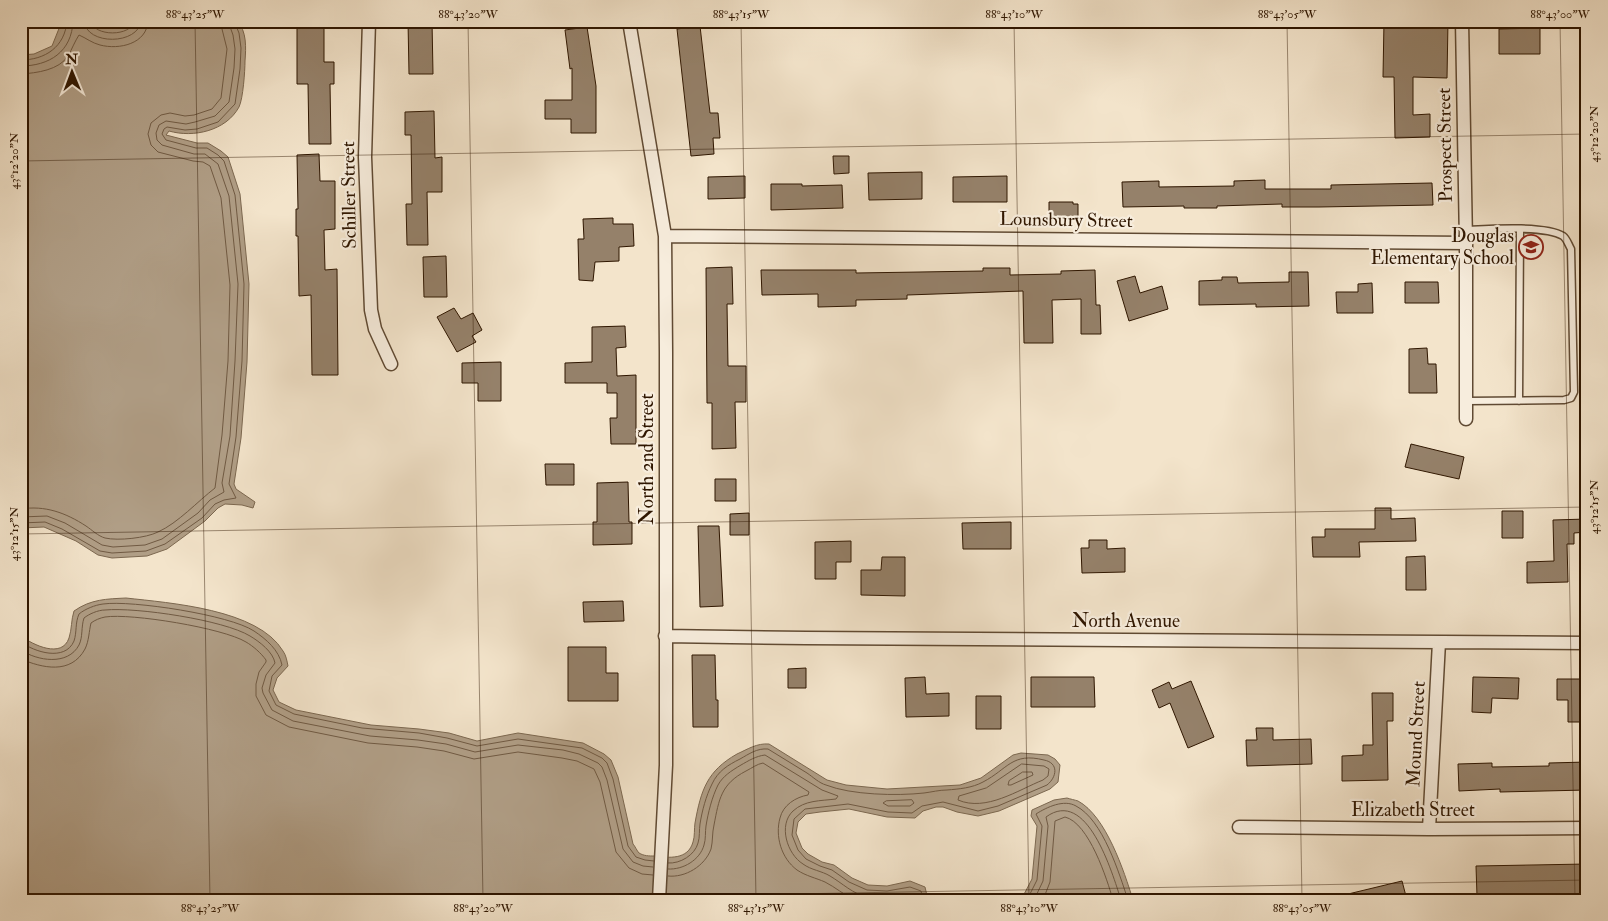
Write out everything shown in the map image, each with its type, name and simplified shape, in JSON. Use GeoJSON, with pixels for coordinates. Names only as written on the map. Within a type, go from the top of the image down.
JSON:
{"type":"FeatureCollection","features":[{"type":"Feature","properties":{"kind":"street","name":"Schiller Street"},"geometry":{"type":"LineString","coordinates":[[369,21],[366,157],[372,310],[375,330],[391,364]]}},
{"type":"Feature","properties":{"kind":"street","name":"North 2nd Street"},"geometry":{"type":"LineString","coordinates":[[629,21],[665,236],[666,764],[658,900]]}},
{"type":"Feature","properties":{"kind":"street","name":"Prospect Street"},"geometry":{"type":"LineString","coordinates":[[1462,21],[1466,230],[1466,419]]}},
{"type":"Feature","properties":{"kind":"street","name":"Lounsbury Street"},"geometry":{"type":"LineString","coordinates":[[665,236],[1466,243]]}},
{"type":"Feature","properties":{"kind":"street","name":"North Avenue"},"geometry":{"type":"LineString","coordinates":[[665,636],[1587,643]]}},
{"type":"Feature","properties":{"kind":"street","name":"Mound Street"},"geometry":{"type":"LineString","coordinates":[[1429,829],[1439,642]]}},
{"type":"Feature","properties":{"kind":"street","name":"Elizabeth Street"},"geometry":{"type":"LineString","coordinates":[[1239,827],[1587,828]]}},
{"type":"Feature","properties":{"kind":"lane"},"geometry":{"type":"LineString","coordinates":[[1518,401],[1520,229]]}},
{"type":"Feature","properties":{"kind":"lane"},"geometry":{"type":"LineString","coordinates":[[1466,230],[1520,229],[1556,232],[1565,237],[1570,249],[1574,392],[1571,398],[1564,400],[1466,401]]}},
{"type":"Feature","properties":{"kind":"water"},"geometry":{"type":"Polygon","coordinates":[[[62,21],[95,21],[96,24],[115,27],[124,26],[132,21],[237,21],[243,30],[245,40],[243,92],[239,107],[233,115],[226,122],[208,131],[188,134],[169,131],[166,135],[197,143],[208,143],[221,151],[228,157],[240,194],[249,284],[247,362],[241,438],[234,484],[236,489],[255,502],[253,508],[225,504],[167,549],[147,556],[112,558],[98,555],[76,541],[44,527],[21,528],[21,55],[34,54],[52,46],[62,21]]]}},
{"type":"Feature","properties":{"kind":"water"},"geometry":{"type":"Polygon","coordinates":[[[126,598],[166,602],[212,611],[234,617],[254,626],[271,637],[285,654],[288,666],[277,678],[273,690],[279,702],[296,710],[371,725],[449,733],[477,741],[518,733],[583,743],[611,760],[618,777],[633,844],[639,853],[645,855],[672,857],[687,852],[694,840],[695,823],[707,782],[727,760],[760,744],[769,744],[827,780],[846,785],[887,789],[960,785],[981,778],[1013,755],[1021,753],[1048,755],[1055,759],[1060,765],[1058,782],[1050,789],[999,811],[978,816],[943,807],[923,811],[915,818],[887,817],[849,809],[806,814],[798,822],[796,833],[802,848],[808,854],[822,862],[834,865],[852,878],[868,885],[887,886],[910,881],[925,887],[928,900],[21,900],[21,636],[40,646],[54,649],[60,648],[69,638],[74,611],[93,602],[126,598]]]}},
{"type":"Feature","properties":{"kind":"water"},"geometry":{"type":"Polygon","coordinates":[[[1067,798],[1078,801],[1088,808],[1105,831],[1125,874],[1133,900],[1021,900],[1032,879],[1037,826],[1031,816],[1032,810],[1054,800],[1067,798]]]}},
{"type":"Feature","properties":{"kind":"building"},"geometry":{"type":"Polygon","coordinates":[[[297,21],[324,21],[324,62],[334,62],[334,84],[330,84],[331,144],[309,144],[308,84],[297,84],[297,21]]]}},
{"type":"Feature","properties":{"kind":"building"},"geometry":{"type":"Polygon","coordinates":[[[408,21],[432,21],[433,74],[409,74],[408,21]]]}},
{"type":"Feature","properties":{"kind":"building"},"geometry":{"type":"Polygon","coordinates":[[[1384,21],[1448,21],[1447,78],[1413,77],[1413,115],[1430,114],[1430,137],[1395,138],[1394,77],[1383,77],[1384,21]]]}},
{"type":"Feature","properties":{"kind":"building"},"geometry":{"type":"Polygon","coordinates":[[[700,26],[710,113],[718,113],[720,138],[713,138],[714,154],[691,156],[677,29],[700,26]]]}},
{"type":"Feature","properties":{"kind":"building"},"geometry":{"type":"Polygon","coordinates":[[[587,27],[596,86],[596,133],[571,133],[571,119],[545,119],[545,100],[572,100],[572,68],[570,69],[565,30],[587,27]]]}},
{"type":"Feature","properties":{"kind":"building"},"geometry":{"type":"Polygon","coordinates":[[[1540,28],[1540,54],[1499,54],[1499,29],[1540,28]]]}},
{"type":"Feature","properties":{"kind":"building"},"geometry":{"type":"Polygon","coordinates":[[[434,111],[435,158],[442,157],[442,192],[427,192],[428,245],[407,245],[406,204],[412,204],[411,135],[405,135],[405,112],[434,111]]]}},
{"type":"Feature","properties":{"kind":"building"},"geometry":{"type":"Polygon","coordinates":[[[319,154],[320,181],[335,181],[335,229],[324,230],[325,270],[337,269],[338,375],[312,375],[311,295],[299,296],[298,236],[296,236],[296,209],[298,209],[297,155],[319,154]]]}},
{"type":"Feature","properties":{"kind":"building"},"geometry":{"type":"Polygon","coordinates":[[[833,156],[849,156],[849,173],[834,174],[833,156]]]}},
{"type":"Feature","properties":{"kind":"building"},"geometry":{"type":"Polygon","coordinates":[[[922,172],[922,199],[869,200],[868,173],[922,172]]]}},
{"type":"Feature","properties":{"kind":"building"},"geometry":{"type":"Polygon","coordinates":[[[745,176],[745,198],[708,199],[708,177],[745,176]]]}},
{"type":"Feature","properties":{"kind":"building"},"geometry":{"type":"Polygon","coordinates":[[[1007,176],[1007,202],[953,202],[953,177],[1007,176]]]}},
{"type":"Feature","properties":{"kind":"building"},"geometry":{"type":"Polygon","coordinates":[[[1265,180],[1265,189],[1331,189],[1331,185],[1432,183],[1433,205],[1282,207],[1282,204],[1217,206],[1217,208],[1184,208],[1184,206],[1123,207],[1122,182],[1159,181],[1159,187],[1234,186],[1234,181],[1265,180]]]}},
{"type":"Feature","properties":{"kind":"building"},"geometry":{"type":"Polygon","coordinates":[[[771,184],[802,184],[802,186],[842,185],[843,208],[771,210],[771,184]]]}},
{"type":"Feature","properties":{"kind":"building"},"geometry":{"type":"Polygon","coordinates":[[[1049,202],[1073,202],[1073,204],[1078,204],[1078,221],[1049,221],[1049,202]]]}},
{"type":"Feature","properties":{"kind":"building"},"geometry":{"type":"Polygon","coordinates":[[[613,218],[613,224],[633,224],[634,246],[619,247],[619,261],[595,262],[593,281],[579,280],[578,239],[584,239],[583,219],[613,218]]]}},
{"type":"Feature","properties":{"kind":"building"},"geometry":{"type":"Polygon","coordinates":[[[446,256],[447,297],[424,297],[423,257],[446,256]]]}},
{"type":"Feature","properties":{"kind":"building"},"geometry":{"type":"Polygon","coordinates":[[[732,267],[733,304],[727,304],[728,366],[746,366],[746,402],[735,402],[736,448],[712,449],[712,403],[707,403],[706,268],[732,267]]]}},
{"type":"Feature","properties":{"kind":"building"},"geometry":{"type":"Polygon","coordinates":[[[983,268],[1010,268],[1010,275],[1061,274],[1061,271],[1095,270],[1096,305],[1100,305],[1101,334],[1081,334],[1081,299],[1052,300],[1053,343],[1024,343],[1023,291],[907,295],[907,299],[856,300],[856,306],[818,307],[818,294],[762,295],[761,270],[856,270],[856,273],[983,271],[983,268]]]}},
{"type":"Feature","properties":{"kind":"building"},"geometry":{"type":"Polygon","coordinates":[[[1289,272],[1308,272],[1309,306],[1256,307],[1256,304],[1199,305],[1199,281],[1222,280],[1222,277],[1237,277],[1238,283],[1289,282],[1289,272]]]}},
{"type":"Feature","properties":{"kind":"building"},"geometry":{"type":"Polygon","coordinates":[[[1135,276],[1140,293],[1162,286],[1168,309],[1129,321],[1117,281],[1135,276]]]}},
{"type":"Feature","properties":{"kind":"building"},"geometry":{"type":"Polygon","coordinates":[[[1405,282],[1438,282],[1439,303],[1405,303],[1405,282]]]}},
{"type":"Feature","properties":{"kind":"building"},"geometry":{"type":"Polygon","coordinates":[[[1372,283],[1373,313],[1337,313],[1336,292],[1358,292],[1358,284],[1372,283]]]}},
{"type":"Feature","properties":{"kind":"building"},"geometry":{"type":"Polygon","coordinates":[[[454,308],[461,319],[473,313],[482,330],[472,336],[476,342],[457,352],[437,317],[454,308]]]}},
{"type":"Feature","properties":{"kind":"building"},"geometry":{"type":"Polygon","coordinates":[[[625,326],[626,347],[616,348],[617,376],[636,375],[636,444],[611,444],[610,418],[617,418],[617,393],[607,393],[607,383],[565,383],[565,363],[592,362],[592,327],[625,326]]]}},
{"type":"Feature","properties":{"kind":"building"},"geometry":{"type":"Polygon","coordinates":[[[1427,348],[1428,364],[1436,364],[1437,393],[1409,393],[1409,349],[1427,348]]]}},
{"type":"Feature","properties":{"kind":"building"},"geometry":{"type":"Polygon","coordinates":[[[501,362],[501,401],[478,401],[478,383],[462,383],[462,363],[501,362]]]}},
{"type":"Feature","properties":{"kind":"building"},"geometry":{"type":"Polygon","coordinates":[[[1411,444],[1464,457],[1459,479],[1405,467],[1411,444]]]}},
{"type":"Feature","properties":{"kind":"building"},"geometry":{"type":"Polygon","coordinates":[[[545,464],[574,464],[574,485],[546,485],[545,464]]]}},
{"type":"Feature","properties":{"kind":"building"},"geometry":{"type":"Polygon","coordinates":[[[715,479],[736,479],[736,501],[715,501],[715,479]]]}},
{"type":"Feature","properties":{"kind":"building"},"geometry":{"type":"Polygon","coordinates":[[[628,482],[629,522],[632,522],[632,544],[593,545],[593,522],[597,522],[597,483],[628,482]]]}},
{"type":"Feature","properties":{"kind":"building"},"geometry":{"type":"Polygon","coordinates":[[[1375,508],[1391,508],[1391,519],[1415,518],[1416,541],[1359,542],[1360,557],[1313,557],[1312,537],[1325,537],[1325,529],[1375,529],[1375,508]]]}},
{"type":"Feature","properties":{"kind":"building"},"geometry":{"type":"Polygon","coordinates":[[[1502,511],[1523,511],[1523,538],[1502,538],[1502,511]]]}},
{"type":"Feature","properties":{"kind":"building"},"geometry":{"type":"Polygon","coordinates":[[[749,513],[749,535],[730,535],[730,514],[749,513]]]}},
{"type":"Feature","properties":{"kind":"building"},"geometry":{"type":"Polygon","coordinates":[[[1587,519],[1587,532],[1574,533],[1574,544],[1567,544],[1568,582],[1527,583],[1527,562],[1554,561],[1553,520],[1587,519]]]}},
{"type":"Feature","properties":{"kind":"building"},"geometry":{"type":"Polygon","coordinates":[[[1011,522],[1011,549],[963,549],[962,523],[1011,522]]]}},
{"type":"Feature","properties":{"kind":"building"},"geometry":{"type":"Polygon","coordinates":[[[698,526],[719,526],[723,606],[700,607],[698,526]]]}},
{"type":"Feature","properties":{"kind":"building"},"geometry":{"type":"Polygon","coordinates":[[[1089,540],[1107,540],[1107,549],[1125,548],[1125,572],[1082,573],[1081,548],[1089,548],[1089,540]]]}},
{"type":"Feature","properties":{"kind":"building"},"geometry":{"type":"Polygon","coordinates":[[[851,541],[851,562],[836,562],[836,579],[815,579],[815,542],[851,541]]]}},
{"type":"Feature","properties":{"kind":"building"},"geometry":{"type":"Polygon","coordinates":[[[1425,556],[1426,590],[1406,590],[1406,557],[1425,556]]]}},
{"type":"Feature","properties":{"kind":"building"},"geometry":{"type":"Polygon","coordinates":[[[882,557],[905,557],[905,596],[861,595],[861,570],[881,570],[882,557]]]}},
{"type":"Feature","properties":{"kind":"building"},"geometry":{"type":"Polygon","coordinates":[[[623,601],[624,621],[584,622],[583,602],[623,601]]]}},
{"type":"Feature","properties":{"kind":"building"},"geometry":{"type":"Polygon","coordinates":[[[568,647],[606,647],[606,673],[618,673],[618,701],[568,701],[568,647]]]}},
{"type":"Feature","properties":{"kind":"building"},"geometry":{"type":"Polygon","coordinates":[[[692,655],[715,655],[718,727],[693,727],[692,655]]]}},
{"type":"Feature","properties":{"kind":"building"},"geometry":{"type":"Polygon","coordinates":[[[806,668],[806,688],[788,688],[788,669],[806,668]]]}},
{"type":"Feature","properties":{"kind":"building"},"geometry":{"type":"Polygon","coordinates":[[[925,677],[926,694],[949,693],[949,716],[906,717],[905,678],[925,677]]]}},
{"type":"Feature","properties":{"kind":"building"},"geometry":{"type":"Polygon","coordinates":[[[1031,677],[1094,677],[1095,707],[1031,707],[1031,677]]]}},
{"type":"Feature","properties":{"kind":"building"},"geometry":{"type":"Polygon","coordinates":[[[1473,677],[1519,678],[1518,699],[1492,698],[1491,713],[1472,712],[1473,677]]]}},
{"type":"Feature","properties":{"kind":"building"},"geometry":{"type":"Polygon","coordinates":[[[1557,679],[1587,679],[1587,722],[1568,722],[1568,700],[1557,700],[1557,679]]]}},
{"type":"Feature","properties":{"kind":"building"},"geometry":{"type":"Polygon","coordinates":[[[1191,681],[1214,737],[1188,748],[1170,703],[1159,708],[1152,690],[1169,682],[1172,689],[1191,681]]]}},
{"type":"Feature","properties":{"kind":"building"},"geometry":{"type":"Polygon","coordinates":[[[1372,693],[1393,693],[1393,721],[1387,721],[1388,780],[1342,781],[1342,756],[1363,755],[1363,745],[1373,745],[1372,693]]]}},
{"type":"Feature","properties":{"kind":"building"},"geometry":{"type":"Polygon","coordinates":[[[976,696],[1001,696],[1001,729],[976,729],[976,696]]]}},
{"type":"Feature","properties":{"kind":"building"},"geometry":{"type":"Polygon","coordinates":[[[1256,728],[1273,728],[1273,740],[1311,739],[1312,764],[1247,766],[1246,740],[1257,740],[1256,728]]]}},
{"type":"Feature","properties":{"kind":"building"},"geometry":{"type":"Polygon","coordinates":[[[1587,762],[1587,790],[1500,792],[1500,789],[1459,791],[1458,764],[1492,763],[1492,767],[1549,766],[1549,763],[1587,762]]]}},
{"type":"Feature","properties":{"kind":"building"},"geometry":{"type":"Polygon","coordinates":[[[1587,864],[1587,899],[1551,900],[1551,894],[1520,894],[1520,900],[1505,900],[1505,895],[1477,896],[1476,866],[1587,864]]]}},
{"type":"Feature","properties":{"kind":"building"},"geometry":{"type":"Polygon","coordinates":[[[1402,881],[1407,900],[1345,900],[1344,895],[1402,881]]]}},
{"type":"Feature","properties":{"kind":"place","name":"Douglas Elementary School"},"geometry":{"type":"Point","coordinates":[1531,247]}}]}
